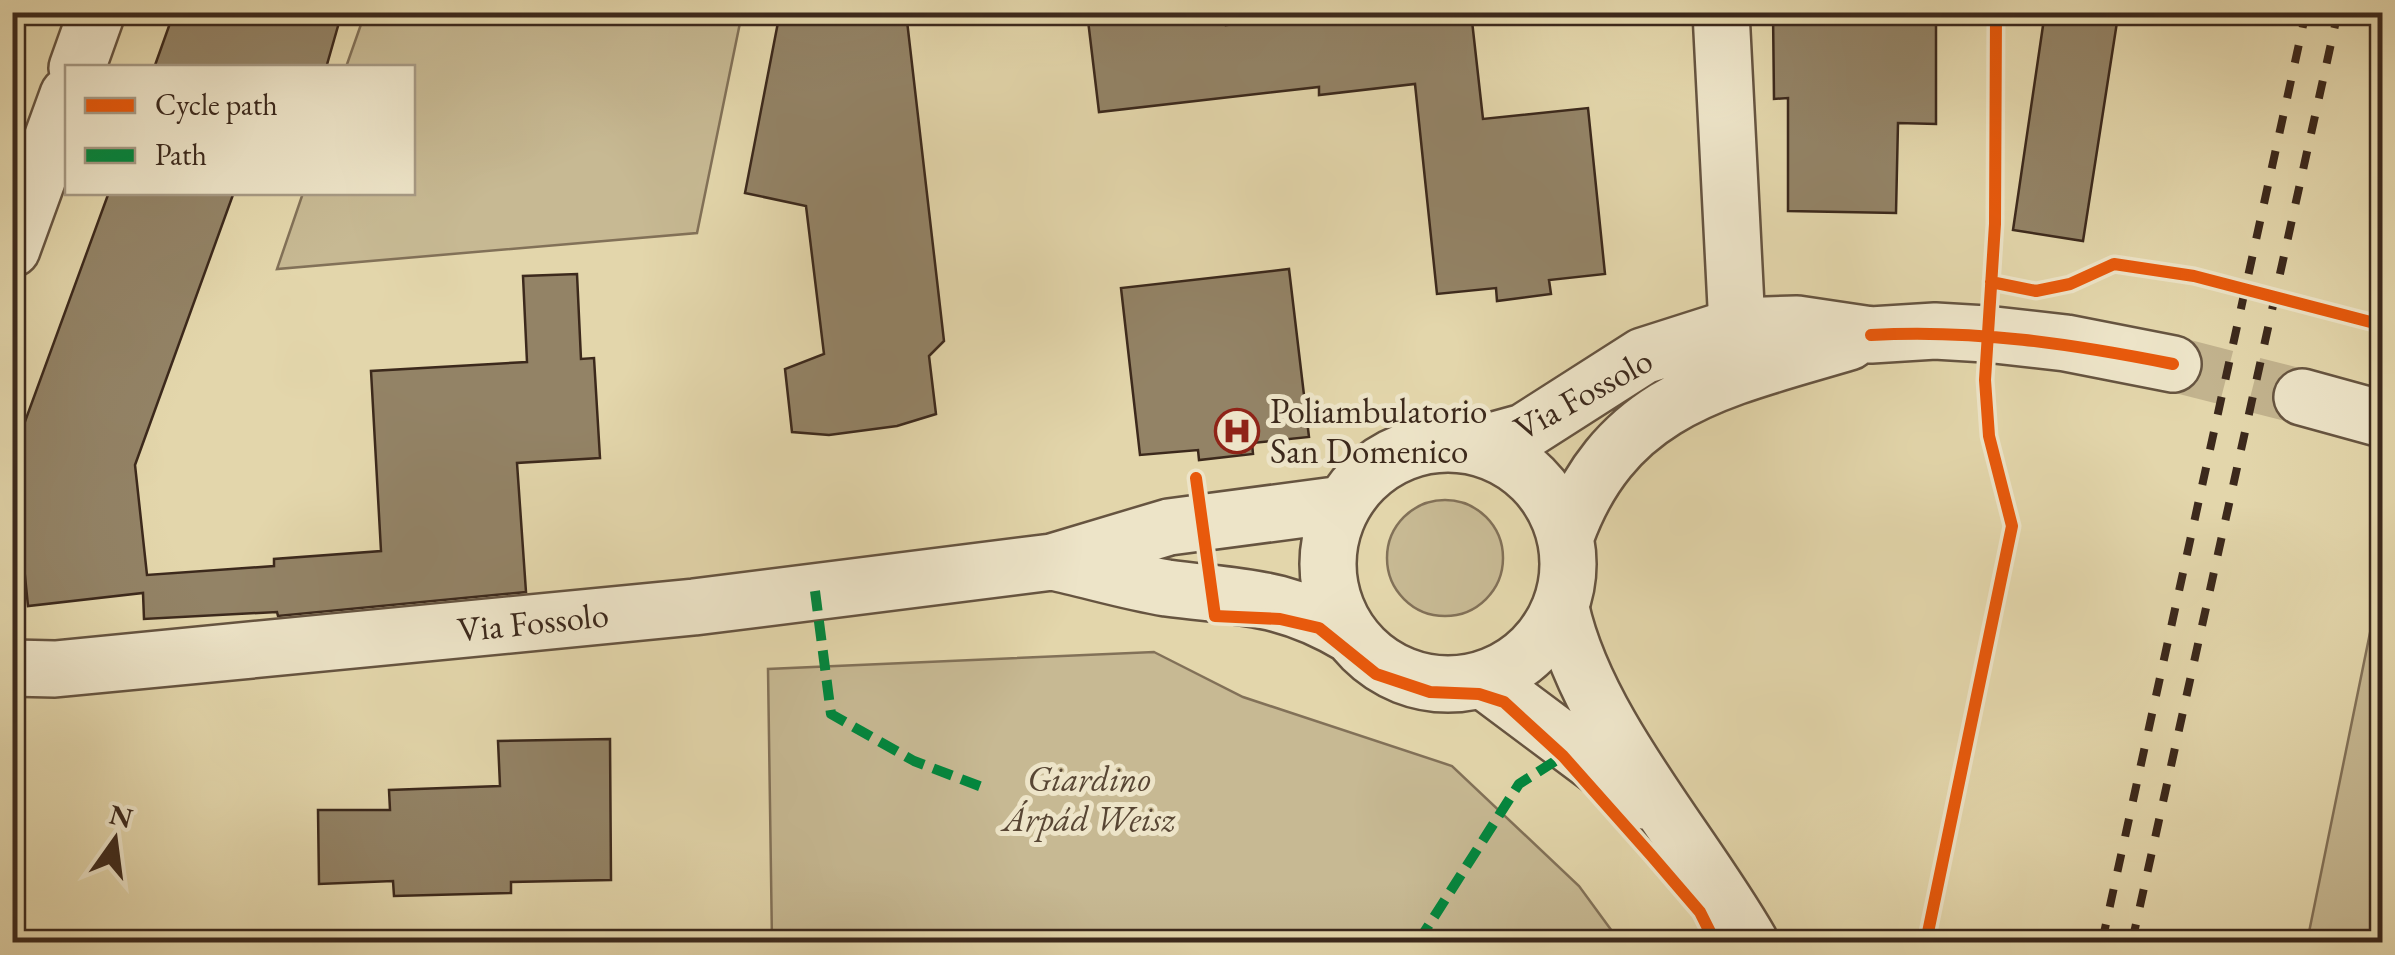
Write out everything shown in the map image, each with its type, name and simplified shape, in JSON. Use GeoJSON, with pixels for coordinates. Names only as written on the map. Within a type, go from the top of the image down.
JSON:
{"type":"FeatureCollection","features":[{"type":"Feature","properties":{"kind":"street"},"geometry":{"type":"LineString","coordinates":[[78,65],[97,12]]}},
{"type":"Feature","properties":{"kind":"street"},"geometry":{"type":"LineString","coordinates":[[1721,12],[1737,326]]}},
{"type":"Feature","properties":{"kind":"street"},"geometry":{"type":"LineString","coordinates":[[12,249],[65,103]]}},
{"type":"Feature","properties":{"kind":"street","name":"Via Fossolo"},"geometry":{"type":"LineString","coordinates":[[1473,446],[1524,432],[1644,356],[1737,326],[1797,324],[1870,335],[1935,331],[1986,334],[2066,343],[2173,364]]}},
{"type":"Feature","properties":{"kind":"street","name":"Via Fossolo"},"geometry":{"type":"LineString","coordinates":[[1566,536],[1580,497],[1608,454],[1638,426],[1670,405],[1741,374],[1870,335]]}},
{"type":"Feature","properties":{"kind":"street"},"geometry":{"type":"LineString","coordinates":[[2302,398],[2382,419]]}},
{"type":"Feature","properties":{"kind":"street"},"geometry":{"type":"LineString","coordinates":[[1448,443],[1473,446],[1515,463],[1548,495],[1566,536],[1569,573],[1561,608],[1543,640],[1516,664],[1483,680],[1447,684],[1411,678],[1378,662],[1352,636],[1337,612],[1327,570],[1328,548],[1344,504],[1377,466],[1399,453],[1448,443]]}},
{"type":"Feature","properties":{"kind":"street","name":"Via Fossolo"},"geometry":{"type":"LineString","coordinates":[[12,668],[55,669],[694,607],[1052,562],[1168,526],[1344,504]]}},
{"type":"Feature","properties":{"kind":"street","name":"Via Fossolo"},"geometry":{"type":"LineString","coordinates":[[1052,562],[1164,587],[1268,598],[1311,612],[1352,636]]}},
{"type":"Feature","properties":{"kind":"street"},"geometry":{"type":"LineString","coordinates":[[1561,608],[1584,678],[1668,819],[1726,900],[1750,942]]}},
{"type":"Feature","properties":{"kind":"street"},"geometry":{"type":"LineString","coordinates":[[1483,680],[1668,819]]}},
{"type":"Feature","properties":{"kind":"green space"},"geometry":{"type":"Polygon","coordinates":[[[365,13],[742,13],[697,233],[277,269],[302,195],[415,195],[415,65],[347,65],[365,13]]]}},
{"type":"Feature","properties":{"kind":"green space"},"geometry":{"type":"Polygon","coordinates":[[[1445,500],[1467,504],[1486,517],[1499,536],[1503,558],[1499,580],[1486,599],[1467,612],[1445,616],[1423,612],[1404,599],[1391,580],[1387,558],[1391,536],[1404,517],[1423,504],[1445,500]]]}},
{"type":"Feature","properties":{"kind":"green space"},"geometry":{"type":"Polygon","coordinates":[[[2382,574],[2382,942],[2307,942],[2382,574]]]}},
{"type":"Feature","properties":{"kind":"green space","name":"Giardino Árpád Weisz"},"geometry":{"type":"Polygon","coordinates":[[[1154,652],[1243,697],[1452,766],[1579,886],[1620,942],[772,942],[768,669],[1154,652]]]}},
{"type":"Feature","properties":{"kind":"building"},"geometry":{"type":"Polygon","coordinates":[[[174,12],[342,12],[327,65],[155,65],[174,12]]]}},
{"type":"Feature","properties":{"kind":"building"},"geometry":{"type":"Polygon","coordinates":[[[780,12],[906,12],[944,341],[929,356],[936,414],[897,426],[829,435],[792,432],[785,369],[824,354],[806,206],[745,193],[780,12]]]}},
{"type":"Feature","properties":{"kind":"building"},"geometry":{"type":"Polygon","coordinates":[[[1087,12],[1225,12],[1226,25],[1336,12],[1471,12],[1483,119],[1588,108],[1605,274],[1549,280],[1551,294],[1497,301],[1496,288],[1437,294],[1415,84],[1319,95],[1319,87],[1099,112],[1087,12]]]}},
{"type":"Feature","properties":{"kind":"building"},"geometry":{"type":"Polygon","coordinates":[[[1773,12],[1936,12],[1936,124],[1898,123],[1896,213],[1788,211],[1788,98],[1774,99],[1773,12]]]}},
{"type":"Feature","properties":{"kind":"building"},"geometry":{"type":"Polygon","coordinates":[[[2045,12],[2117,22],[2083,241],[2013,230],[2045,12]]]}},
{"type":"Feature","properties":{"kind":"building"},"geometry":{"type":"Polygon","coordinates":[[[108,195],[233,195],[135,465],[147,575],[274,566],[274,559],[381,551],[371,371],[527,362],[523,276],[577,274],[581,359],[594,358],[600,458],[517,463],[526,592],[278,616],[277,612],[144,619],[143,593],[28,606],[20,527],[12,524],[12,457],[108,195]]]}},
{"type":"Feature","properties":{"kind":"building"},"geometry":{"type":"Polygon","coordinates":[[[1289,269],[1309,437],[1252,443],[1253,454],[1199,460],[1198,450],[1140,455],[1121,288],[1289,269]]]}},
{"type":"Feature","properties":{"kind":"building"},"geometry":{"type":"Polygon","coordinates":[[[610,739],[611,880],[511,882],[511,893],[394,896],[393,881],[319,884],[318,810],[390,810],[389,790],[500,786],[498,741],[610,739]]]}},
{"type":"Feature","properties":{"kind":"tunnel"},"geometry":{"type":"LineString","coordinates":[[2173,364],[2302,397]]}},
{"type":"Feature","properties":{"kind":"railway"},"geometry":{"type":"LineString","coordinates":[[2102,942],[2306,12]]}},
{"type":"Feature","properties":{"kind":"railway"},"geometry":{"type":"LineString","coordinates":[[2132,942],[2338,12]]}},
{"type":"Feature","properties":{"kind":"marked path"},"geometry":{"type":"LineString","coordinates":[[815,591],[831,714],[914,761],[987,789]]}},
{"type":"Feature","properties":{"kind":"marked path"},"geometry":{"type":"LineString","coordinates":[[1418,942],[1519,784],[1563,756]]}},
{"type":"Feature","properties":{"kind":"cycle path"},"geometry":{"type":"LineString","coordinates":[[1926,942],[2012,526],[1989,436],[1985,380],[1995,224],[1996,12]]}},
{"type":"Feature","properties":{"kind":"cycle path"},"geometry":{"type":"LineString","coordinates":[[1991,282],[2036,291],[2070,284],[2114,264],[2194,276],[2382,325]]}},
{"type":"Feature","properties":{"kind":"cycle path"},"geometry":{"type":"LineString","coordinates":[[1871,335],[1947,334],[2023,340],[2173,364]]}},
{"type":"Feature","properties":{"kind":"cycle path"},"geometry":{"type":"LineString","coordinates":[[1196,478],[1215,616],[1280,619],[1319,628],[1376,674],[1430,692],[1479,694],[1504,702],[1563,756],[1651,855],[1700,912],[1715,942]]}},
{"type":"Feature","properties":{"kind":"place","name":"Poliambulatorio San Domenico"},"geometry":{"type":"Point","coordinates":[1237,431]}}]}
